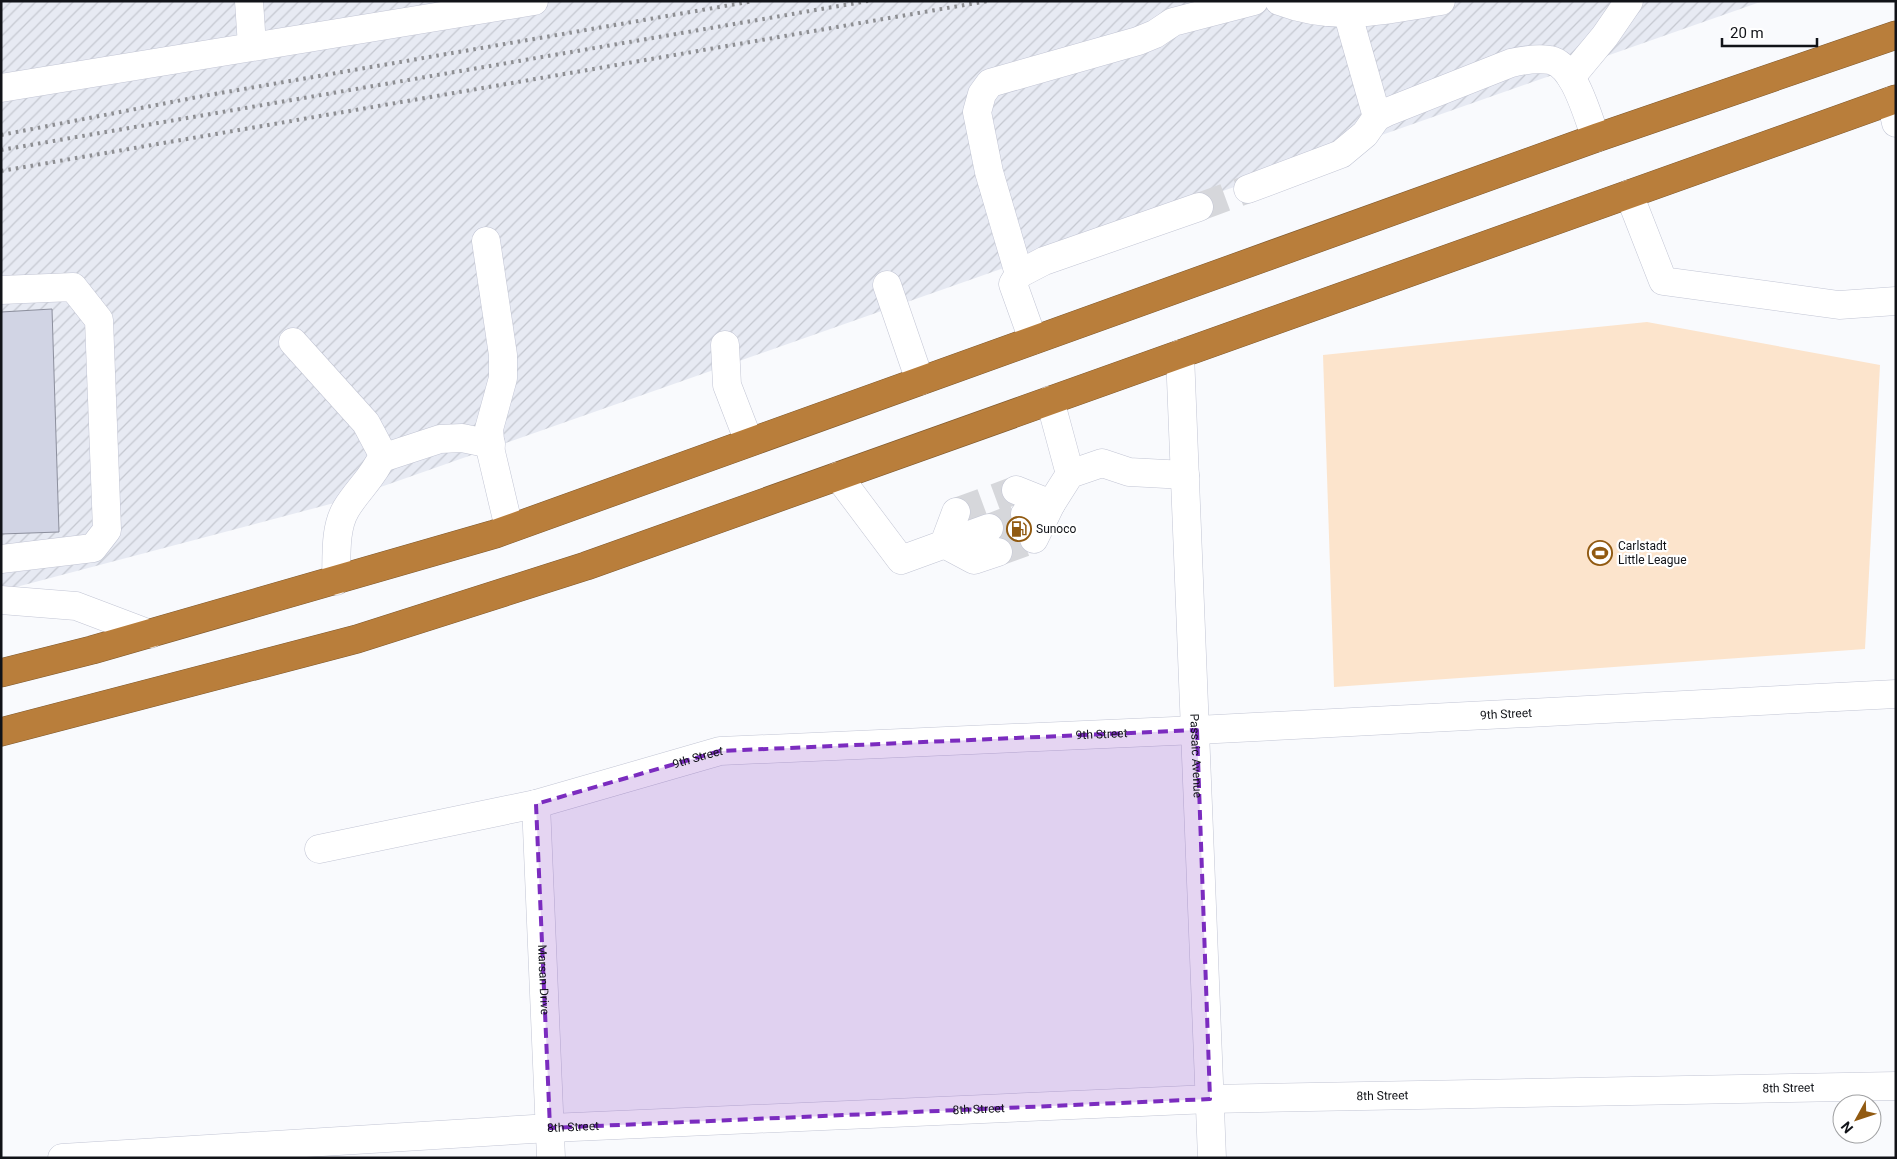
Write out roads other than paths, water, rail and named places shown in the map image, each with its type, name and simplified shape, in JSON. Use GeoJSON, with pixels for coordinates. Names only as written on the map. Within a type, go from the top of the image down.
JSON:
{"type":"FeatureCollection","features":[{"type":"Feature","properties":{"kind":"highway"},"geometry":{"type":"LineString","coordinates":[[1,674],[336,581],[509,528],[1596,138],[1896,35]]}},
{"type":"Feature","properties":{"kind":"highway"},"geometry":{"type":"LineString","coordinates":[[1,732],[357,639],[586,566],[1629,194],[1894,108]]}},
{"type":"Feature","properties":{"kind":"street"},"geometry":{"type":"LineString","coordinates":[[250,1],[252,46]]}},
{"type":"Feature","properties":{"kind":"street"},"geometry":{"type":"LineString","coordinates":[[1,88],[534,1]]}},
{"type":"Feature","properties":{"kind":"street"},"geometry":{"type":"LineString","coordinates":[[1019,274],[989,172],[977,112],[982,94],[990,84],[1138,40],[1155,34],[1173,22],[1254,1]]}},
{"type":"Feature","properties":{"kind":"street"},"geometry":{"type":"LineString","coordinates":[[1279,1],[1314,11],[1348,15],[1441,1]]}},
{"type":"Feature","properties":{"kind":"street"},"geometry":{"type":"LineString","coordinates":[[1571,76],[1605,36],[1629,1]]}},
{"type":"Feature","properties":{"kind":"street"},"geometry":{"type":"LineString","coordinates":[[1348,15],[1377,117]]}},
{"type":"Feature","properties":{"kind":"street"},"geometry":{"type":"LineString","coordinates":[[1248,189],[1341,154],[1365,134],[1377,117],[1511,63],[1533,59],[1552,60],[1563,66],[1571,76],[1596,138]]}},
{"type":"Feature","properties":{"kind":"street"},"geometry":{"type":"LineString","coordinates":[[1629,194],[1663,281],[1839,305],[1896,300]]}},
{"type":"Feature","properties":{"kind":"street"},"geometry":{"type":"LineString","coordinates":[[1033,340],[1013,284],[1019,274],[1044,261],[1199,207]]}},
{"type":"Feature","properties":{"kind":"street"},"geometry":{"type":"LineString","coordinates":[[486,241],[503,355],[503,378],[489,429],[509,528]]}},
{"type":"Feature","properties":{"kind":"street"},"geometry":{"type":"LineString","coordinates":[[887,285],[920,380]]}},
{"type":"Feature","properties":{"kind":"street"},"geometry":{"type":"LineString","coordinates":[[1,290],[73,286],[99,320],[107,530],[93,548],[1,559]]}},
{"type":"Feature","properties":{"kind":"street"},"geometry":{"type":"LineString","coordinates":[[293,342],[366,423],[379,443],[383,455],[377,470],[346,509],[339,528],[336,581]]}},
{"type":"Feature","properties":{"kind":"street"},"geometry":{"type":"LineString","coordinates":[[725,345],[727,384],[748,442]]}},
{"type":"Feature","properties":{"kind":"street","name":"Passaic Avenue"},"geometry":{"type":"LineString","coordinates":[[1180,354],[1197,730],[1212,1158]]}},
{"type":"Feature","properties":{"kind":"street"},"geometry":{"type":"LineString","coordinates":[[1050,400],[1070,474]]}},
{"type":"Feature","properties":{"kind":"street"},"geometry":{"type":"LineString","coordinates":[[382,458],[440,439],[462,438],[491,444]]}},
{"type":"Feature","properties":{"kind":"street"},"geometry":{"type":"LineString","coordinates":[[1025,514],[1051,504],[1070,474],[1102,463],[1129,472],[1185,476]]}},
{"type":"Feature","properties":{"kind":"street"},"geometry":{"type":"LineString","coordinates":[[838,476],[901,560],[944,544],[993,540]]}},
{"type":"Feature","properties":{"kind":"street"},"geometry":{"type":"LineString","coordinates":[[944,544],[956,512]]}},
{"type":"Feature","properties":{"kind":"street"},"geometry":{"type":"LineString","coordinates":[[1,600],[76,606],[150,634]]}},
{"type":"Feature","properties":{"kind":"street","name":"9th Street"},"geometry":{"type":"LineString","coordinates":[[319,849],[536,804],[720,751],[1197,730],[1896,694]]}},
{"type":"Feature","properties":{"kind":"street","name":"Marsan Drive"},"geometry":{"type":"LineString","coordinates":[[536,804],[551,1158]]}},
{"type":"Feature","properties":{"kind":"street","name":"8th Street"},"geometry":{"type":"LineString","coordinates":[[62,1158],[550,1128],[1210,1099],[1896,1086]]}},
{"type":"Feature","properties":{"kind":"tunnel"},"geometry":{"type":"LineString","coordinates":[[1199,207],[1248,189]]}},
{"type":"Feature","properties":{"kind":"tunnel"},"geometry":{"type":"LineString","coordinates":[[956,512],[1016,490]]}},
{"type":"Feature","properties":{"kind":"tunnel"},"geometry":{"type":"LineString","coordinates":[[989,528],[1025,514]]}},
{"type":"Feature","properties":{"kind":"tunnel"},"geometry":{"type":"LineString","coordinates":[[998,552],[1034,539]]}},
{"type":"Feature","properties":{"kind":"railway"},"geometry":{"type":"LineString","coordinates":[[1,135],[203,96],[754,1]]}},
{"type":"Feature","properties":{"kind":"railway"},"geometry":{"type":"LineString","coordinates":[[1,150],[868,1]]}},
{"type":"Feature","properties":{"kind":"railway"},"geometry":{"type":"LineString","coordinates":[[1,171],[988,1]]}},
{"type":"Feature","properties":{"kind":"place","name":"Sunoco"},"geometry":{"type":"Point","coordinates":[1019,529]}},
{"type":"Feature","properties":{"kind":"place","name":"Carlstadt Little League"},"geometry":{"type":"Point","coordinates":[1600,553]}}]}
